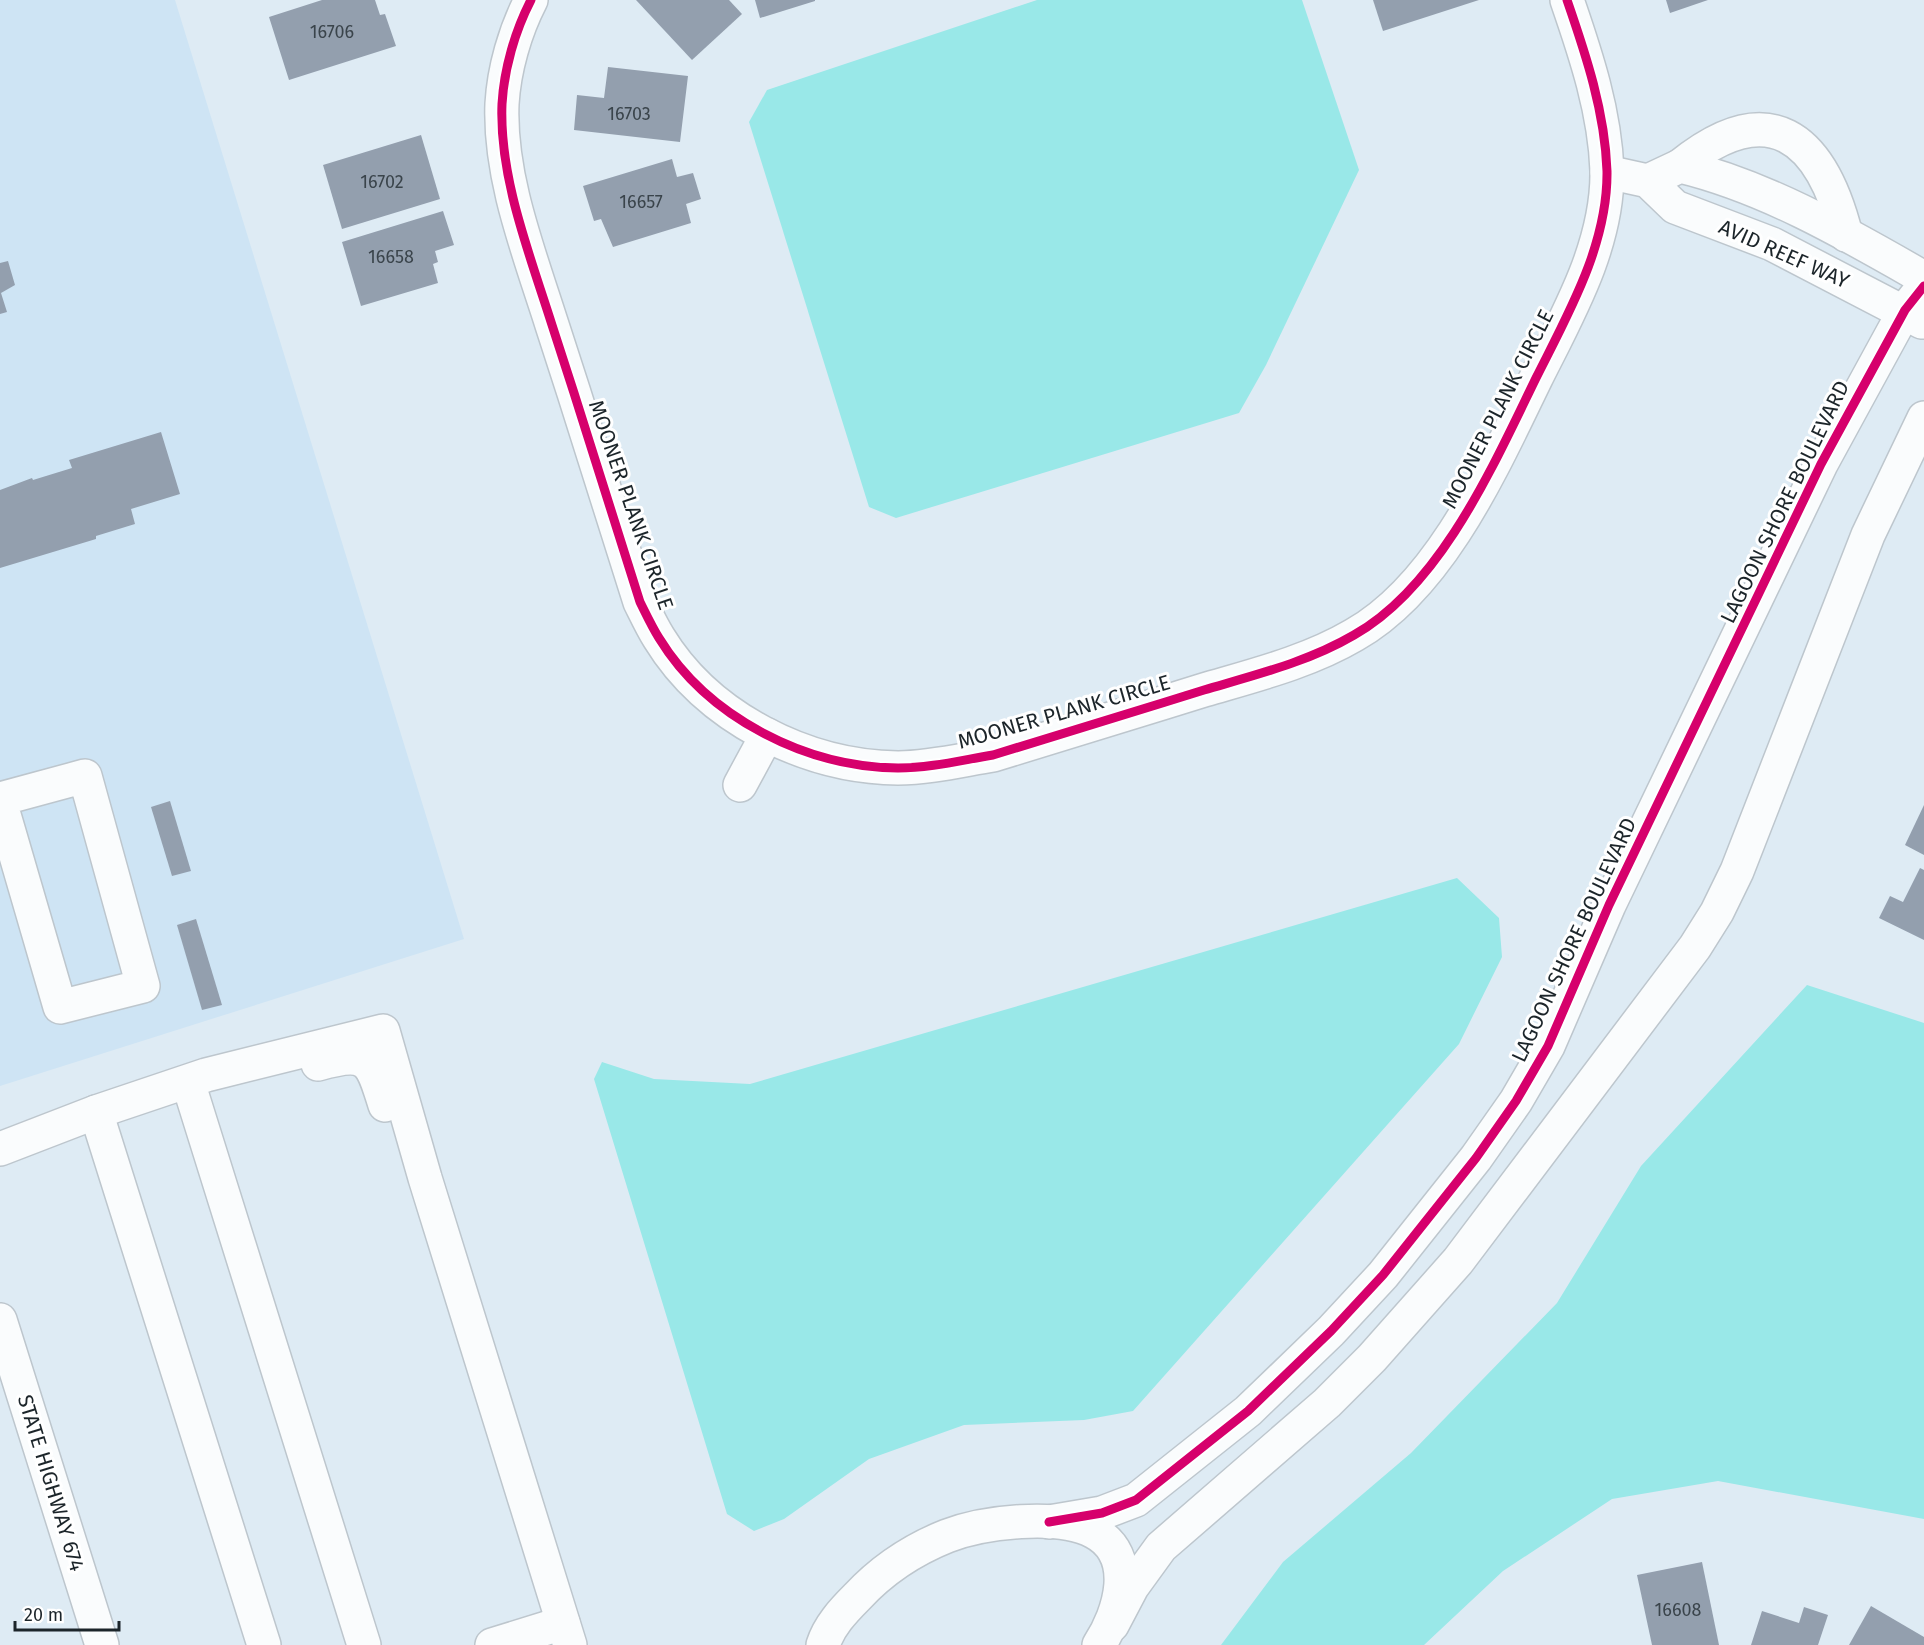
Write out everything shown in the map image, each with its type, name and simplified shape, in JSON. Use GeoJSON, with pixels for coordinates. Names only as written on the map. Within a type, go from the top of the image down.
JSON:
{"type":"FeatureCollection","features":[{"type":"Feature","properties":{"kind":"street","name":"MOONER PLANK CIRCLE"},"geometry":{"type":"LineString","coordinates":[[531,0],[509,57],[502,105],[506,156],[516,205],[538,280],[636,591],[659,639],[680,666],[710,697],[753,729],[802,751],[849,763],[898,768],[945,764],[993,755],[1286,665],[1330,648],[1356,634],[1379,618],[1417,580],[1447,542],[1479,494],[1581,287],[1603,209],[1607,172],[1599,109],[1588,62],[1567,0]]}},
{"type":"Feature","properties":{"kind":"street"},"geometry":{"type":"LineString","coordinates":[[1607,172],[1648,181],[1680,166],[1705,146],[1731,134],[1764,129],[1783,133],[1801,145],[1824,174],[1838,203],[1846,235]]}},
{"type":"Feature","properties":{"kind":"street","name":"AVID REEF WAY"},"geometry":{"type":"LineString","coordinates":[[1680,166],[1736,182],[1846,235],[1924,278]]}},
{"type":"Feature","properties":{"kind":"street","name":"AVID REEF WAY"},"geometry":{"type":"LineString","coordinates":[[1648,181],[1676,207],[1772,244],[1918,306]]}},
{"type":"Feature","properties":{"kind":"street","name":"LAGOON SHORE BOULEVARD"},"geometry":{"type":"LineString","coordinates":[[1049,1522],[1102,1512],[1136,1500],[1248,1411],[1331,1331],[1383,1275],[1476,1158],[1516,1101],[1548,1046],[1609,905],[1821,464],[1918,306]]}},
{"type":"Feature","properties":{"kind":"street"},"geometry":{"type":"LineString","coordinates":[[1105,1635],[1132,1587],[1161,1547],[1327,1403],[1451,1270],[1695,947],[1717,912],[1737,871],[1868,535],[1924,418]]}},
{"type":"Feature","properties":{"kind":"street"},"geometry":{"type":"LineString","coordinates":[[740,785],[767,735]]}},
{"type":"Feature","properties":{"kind":"street"},"geometry":{"type":"LineString","coordinates":[[85,776],[143,986],[60,1008],[10,874],[0,800],[85,776]]}},
{"type":"Feature","properties":{"kind":"street"},"geometry":{"type":"LineString","coordinates":[[0,1149],[96,1112],[197,1078],[383,1031],[425,1178],[567,1634],[492,1645]]}},
{"type":"Feature","properties":{"kind":"street"},"geometry":{"type":"LineString","coordinates":[[197,1078],[364,1645]]}},
{"type":"Feature","properties":{"kind":"street"},"geometry":{"type":"LineString","coordinates":[[96,1112],[264,1645]]}},
{"type":"Feature","properties":{"kind":"street","name":"STATE HIGHWAY 674"},"geometry":{"type":"LineString","coordinates":[[0,1320],[102,1645]]}},
{"type":"Feature","properties":{"kind":"street"},"geometry":{"type":"LineString","coordinates":[[811,1645],[876,1577],[897,1562],[948,1536],[976,1528],[1049,1522],[1075,1525],[1096,1533],[1111,1548],[1120,1567],[1122,1587],[1120,1604],[1105,1635]]}},
{"type":"Feature","properties":{"kind":"street"},"geometry":{"type":"LineString","coordinates":[[823,1645],[831,1627],[845,1609]]}},
{"type":"Feature","properties":{"kind":"shaded area"},"geometry":{"type":"Polygon","coordinates":[[[0,0],[175,0],[464,939],[0,1086],[0,0]]]}},
{"type":"Feature","properties":{"kind":"shaded area"},"geometry":{"type":"Polygon","coordinates":[[[1037,0],[1302,0],[1359,170],[1266,365],[1239,413],[896,518],[869,507],[749,122],[767,90],[1037,0]]]}},
{"type":"Feature","properties":{"kind":"shaded area"},"geometry":{"type":"Polygon","coordinates":[[[1457,878],[1499,918],[1502,957],[1459,1044],[1133,1411],[1084,1420],[964,1425],[869,1459],[784,1519],[754,1531],[727,1514],[594,1079],[602,1062],[654,1079],[750,1084],[1457,878]]]}},
{"type":"Feature","properties":{"kind":"shaded area"},"geometry":{"type":"Polygon","coordinates":[[[1807,985],[1924,1023],[1924,1519],[1718,1481],[1612,1499],[1503,1571],[1424,1645],[1221,1645],[1283,1562],[1411,1453],[1557,1303],[1641,1166],[1807,985]]]}},
{"type":"Feature","properties":{"kind":"building"},"geometry":{"type":"Polygon","coordinates":[[[322,0],[375,0],[380,15],[385,14],[396,46],[289,80],[269,17],[322,0]]]}},
{"type":"Feature","properties":{"kind":"building"},"geometry":{"type":"Polygon","coordinates":[[[636,0],[729,0],[742,14],[692,60],[636,0]]]}},
{"type":"Feature","properties":{"kind":"building"},"geometry":{"type":"Polygon","coordinates":[[[755,0],[815,0],[815,1],[760,18],[755,0]]]}},
{"type":"Feature","properties":{"kind":"building"},"geometry":{"type":"Polygon","coordinates":[[[1373,0],[1479,0],[1383,31],[1373,0]]]}},
{"type":"Feature","properties":{"kind":"building"},"geometry":{"type":"Polygon","coordinates":[[[1666,0],[1708,0],[1670,13],[1666,0]]]}},
{"type":"Feature","properties":{"kind":"building"},"geometry":{"type":"Polygon","coordinates":[[[608,67],[688,76],[680,142],[574,130],[577,95],[604,98],[608,67]]]}},
{"type":"Feature","properties":{"kind":"building"},"geometry":{"type":"Polygon","coordinates":[[[421,135],[440,199],[342,229],[323,165],[421,135]]]}},
{"type":"Feature","properties":{"kind":"building"},"geometry":{"type":"Polygon","coordinates":[[[672,159],[677,177],[693,173],[701,199],[686,204],[691,223],[613,247],[601,219],[594,221],[583,186],[672,159]]]}},
{"type":"Feature","properties":{"kind":"building"},"geometry":{"type":"Polygon","coordinates":[[[443,211],[454,245],[435,251],[438,262],[433,264],[438,283],[361,306],[342,242],[443,211]]]}},
{"type":"Feature","properties":{"kind":"building"},"geometry":{"type":"Polygon","coordinates":[[[8,261],[15,285],[1,293],[7,312],[0,314],[0,263],[8,261]]]}},
{"type":"Feature","properties":{"kind":"building"},"geometry":{"type":"Polygon","coordinates":[[[161,432],[180,494],[131,509],[135,524],[96,536],[96,539],[0,568],[0,490],[32,478],[33,480],[72,468],[69,460],[161,432]]]}},
{"type":"Feature","properties":{"kind":"building"},"geometry":{"type":"Polygon","coordinates":[[[170,801],[191,871],[172,876],[151,807],[170,801]]]}},
{"type":"Feature","properties":{"kind":"building"},"geometry":{"type":"Polygon","coordinates":[[[1924,805],[1924,855],[1905,845],[1924,805]]]}},
{"type":"Feature","properties":{"kind":"building"},"geometry":{"type":"Polygon","coordinates":[[[1920,868],[1924,870],[1924,940],[1879,918],[1890,896],[1903,902],[1920,868]]]}},
{"type":"Feature","properties":{"kind":"building"},"geometry":{"type":"Polygon","coordinates":[[[196,919],[222,1005],[202,1010],[177,925],[196,919]]]}},
{"type":"Feature","properties":{"kind":"building"},"geometry":{"type":"Polygon","coordinates":[[[1702,1562],[1719,1645],[1652,1645],[1637,1575],[1702,1562]]]}},
{"type":"Feature","properties":{"kind":"building"},"geometry":{"type":"Polygon","coordinates":[[[1871,1606],[1924,1637],[1924,1645],[1849,1645],[1871,1606]]]}},
{"type":"Feature","properties":{"kind":"building"},"geometry":{"type":"Polygon","coordinates":[[[1804,1607],[1828,1615],[1818,1645],[1751,1645],[1762,1611],[1799,1623],[1804,1607]]]}},
{"type":"Feature","properties":{"kind":"cycle path"},"geometry":{"type":"LineString","coordinates":[[531,0],[515,37],[505,77],[502,104],[505,160],[526,244],[640,602],[651,625],[680,667],[704,692],[732,714],[762,733],[795,748],[829,759],[898,768],[934,765],[993,755],[1281,667],[1318,653],[1354,635],[1385,613],[1413,586],[1439,555],[1462,520],[1502,448],[1573,304],[1601,226],[1606,199],[1607,171],[1603,127],[1587,63],[1567,0]]}},
{"type":"Feature","properties":{"kind":"cycle path"},"geometry":{"type":"LineString","coordinates":[[1049,1522],[1102,1513],[1136,1500],[1248,1411],[1331,1331],[1383,1275],[1476,1158],[1516,1101],[1548,1046],[1609,905],[1821,464],[1905,310],[1924,286]]}}]}
